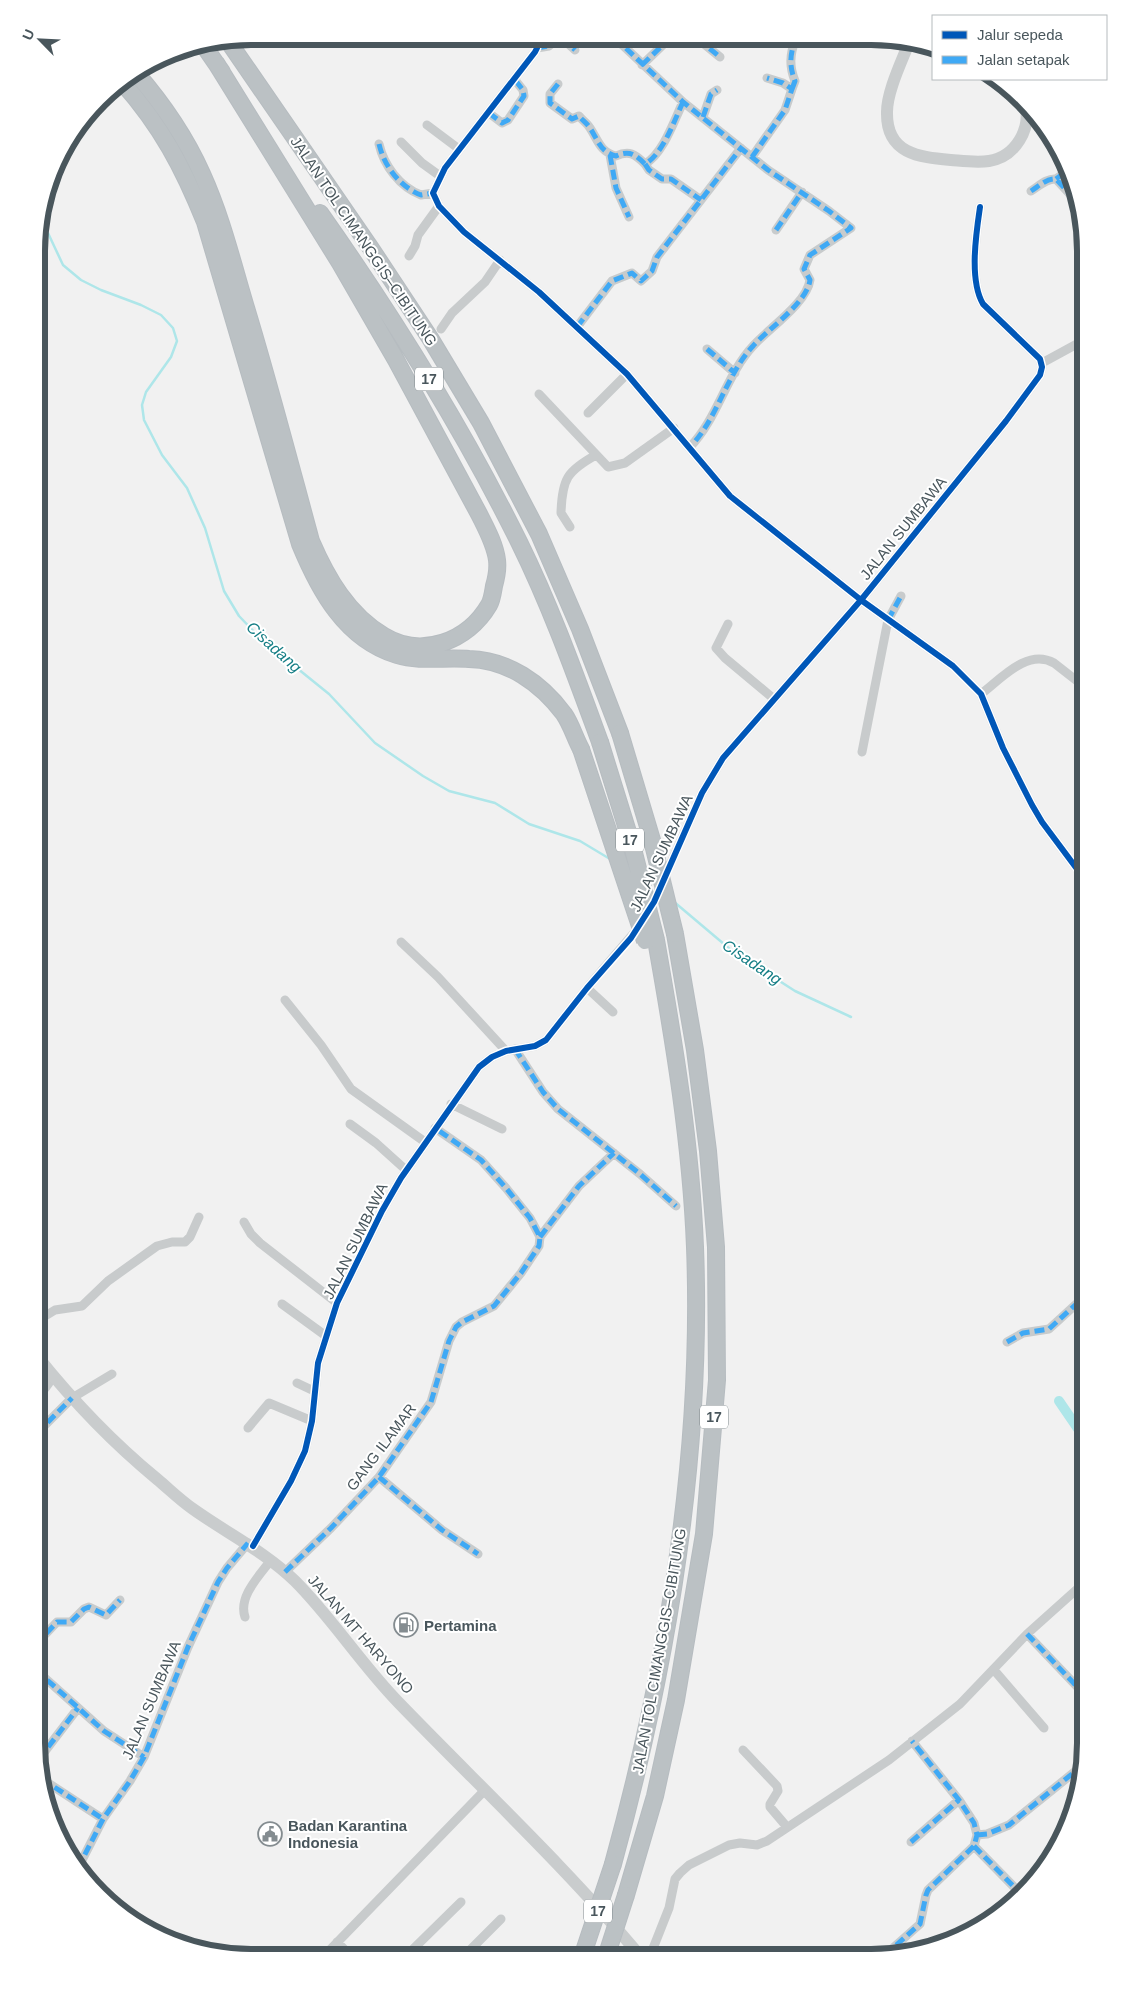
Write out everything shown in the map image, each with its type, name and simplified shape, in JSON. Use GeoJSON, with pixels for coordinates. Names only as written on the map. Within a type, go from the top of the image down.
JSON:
{"type":"FeatureCollection","features":[{"type":"Feature","properties":{"kind":"highway","name":"JALAN TOL CIMANGGIS–CIBITUNG"},"geometry":{"type":"LineString","coordinates":[[231,46],[370,247],[430,338],[481,423],[539,534],[580,629],[620,733],[652,840],[675,934],[695,1050],[708,1151],[716,1247],[717,1380],[704,1534],[676,1700],[654,1796],[609,1949]]}},
{"type":"Feature","properties":{"kind":"highway","name":"JALAN TOL CIMANGGIS–CIBITUNG"},"geometry":{"type":"LineString","coordinates":[[207,50],[358,267],[414,352],[462,435],[519,543],[561,637],[600,742],[632,845],[677,1061],[688,1156],[695,1248],[694,1396],[677,1566],[653,1700],[632,1794],[613,1864],[585,1949]]}},
{"type":"Feature","properties":{"kind":"highway"},"geometry":{"type":"LineString","coordinates":[[140,78],[182,136],[202,174],[213,202],[256,342],[311,541],[324,571],[340,596],[362,620],[384,636],[401,644],[419,646],[441,644],[463,634],[478,620],[490,603],[496,580],[497,560],[490,538],[479,514],[391,352],[340,264],[216,63]]}},
{"type":"Feature","properties":{"kind":"highway"},"geometry":{"type":"LineString","coordinates":[[127,87],[142,104],[169,143],[187,178],[205,222],[300,544],[313,576],[330,603],[351,629],[373,644],[397,655],[419,659],[470,658],[496,662],[519,673],[545,692],[565,716],[581,748],[651,940]]}},
{"type":"Feature","properties":{"kind":"main road"},"geometry":{"type":"LineString","coordinates":[[907,48],[890,94],[886,112],[890,130],[897,143],[909,153],[920,157],[974,162],[990,161],[1001,157],[1013,148],[1022,137],[1027,123],[1026,115]]}},
{"type":"Feature","properties":{"kind":"main road","name":"JALAN MT HARYONO"},"geometry":{"type":"LineString","coordinates":[[45,1366],[107,1435],[172,1493],[194,1510],[250,1545],[285,1572],[310,1598],[383,1686],[608,1918],[634,1949]]}},
{"type":"Feature","properties":{"kind":"street"},"geometry":{"type":"LineString","coordinates":[[550,45],[537,48],[515,80],[440,176],[433,192],[439,206],[464,232],[539,292],[627,374],[730,496],[861,600],[953,666],[981,694],[1002,748],[1032,805],[1042,822],[1077,869]]}},
{"type":"Feature","properties":{"kind":"street"},"geometry":{"type":"LineString","coordinates":[[570,45],[575,50]]}},
{"type":"Feature","properties":{"kind":"street"},"geometry":{"type":"LineString","coordinates":[[622,45],[683,102],[752,157],[850,228],[810,255],[804,267],[810,280],[806,292],[784,319],[752,347],[735,373],[703,432],[690,447]]}},
{"type":"Feature","properties":{"kind":"street"},"geometry":{"type":"LineString","coordinates":[[642,64],[663,45]]}},
{"type":"Feature","properties":{"kind":"street"},"geometry":{"type":"LineString","coordinates":[[706,45],[720,56]]}},
{"type":"Feature","properties":{"kind":"street"},"geometry":{"type":"LineString","coordinates":[[752,157],[780,118],[795,81],[791,72],[790,54],[793,45]]}},
{"type":"Feature","properties":{"kind":"street"},"geometry":{"type":"LineString","coordinates":[[767,78],[783,83],[792,89]]}},
{"type":"Feature","properties":{"kind":"street"},"geometry":{"type":"LineString","coordinates":[[489,113],[502,123],[508,120],[524,96],[523,90],[515,80]]}},
{"type":"Feature","properties":{"kind":"street"},"geometry":{"type":"LineString","coordinates":[[558,84],[550,94],[550,102],[572,119],[579,116],[589,126],[599,145],[610,155],[635,154],[649,170],[662,179],[671,178],[701,200]]}},
{"type":"Feature","properties":{"kind":"street"},"geometry":{"type":"LineString","coordinates":[[703,117],[711,94],[717,90]]}},
{"type":"Feature","properties":{"kind":"street"},"geometry":{"type":"LineString","coordinates":[[645,164],[652,160],[660,150],[683,102]]}},
{"type":"Feature","properties":{"kind":"street"},"geometry":{"type":"LineString","coordinates":[[428,125],[459,150]]}},
{"type":"Feature","properties":{"kind":"street"},"geometry":{"type":"LineString","coordinates":[[401,142],[422,163],[440,176]]}},
{"type":"Feature","properties":{"kind":"street"},"geometry":{"type":"LineString","coordinates":[[379,144],[389,167],[397,178],[421,195],[433,192]]}},
{"type":"Feature","properties":{"kind":"street"},"geometry":{"type":"LineString","coordinates":[[577,327],[612,281],[632,272],[642,281],[652,271],[657,257],[742,148]]}},
{"type":"Feature","properties":{"kind":"street"},"geometry":{"type":"LineString","coordinates":[[610,155],[616,188],[629,217]]}},
{"type":"Feature","properties":{"kind":"street"},"geometry":{"type":"LineString","coordinates":[[1056,180],[1062,175]]}},
{"type":"Feature","properties":{"kind":"street"},"geometry":{"type":"LineString","coordinates":[[1032,191],[1045,181],[1053,178],[1068,193]]}},
{"type":"Feature","properties":{"kind":"street"},"geometry":{"type":"LineString","coordinates":[[776,230],[802,192]]}},
{"type":"Feature","properties":{"kind":"street"},"geometry":{"type":"LineString","coordinates":[[409,256],[415,246],[418,235],[439,206]]}},
{"type":"Feature","properties":{"kind":"street"},"geometry":{"type":"LineString","coordinates":[[980,207],[975,235],[976,282],[980,298],[984,304],[1042,363],[1077,344]]}},
{"type":"Feature","properties":{"kind":"street"},"geometry":{"type":"LineString","coordinates":[[441,329],[452,313],[485,282],[500,260]]}},
{"type":"Feature","properties":{"kind":"street"},"geometry":{"type":"LineString","coordinates":[[707,350],[735,373]]}},
{"type":"Feature","properties":{"kind":"street","name":"JALAN SUMBAWA"},"geometry":{"type":"LineString","coordinates":[[82,1860],[103,1819],[130,1781],[144,1757],[188,1647],[218,1582],[250,1545],[300,1463],[312,1421],[318,1363],[337,1303],[382,1211],[406,1170],[479,1067],[492,1057],[506,1050],[538,1045],[546,1040],[642,923],[654,902],[708,781],[723,758],[861,600],[1006,421],[1040,375],[1042,363]]}},
{"type":"Feature","properties":{"kind":"street"},"geometry":{"type":"LineString","coordinates":[[588,413],[627,374]]}},
{"type":"Feature","properties":{"kind":"street"},"geometry":{"type":"LineString","coordinates":[[539,394],[608,467],[625,463],[674,428]]}},
{"type":"Feature","properties":{"kind":"street"},"geometry":{"type":"LineString","coordinates":[[570,527],[561,513],[567,477],[572,470],[596,455]]}},
{"type":"Feature","properties":{"kind":"street"},"geometry":{"type":"LineString","coordinates":[[862,752],[888,620],[901,596]]}},
{"type":"Feature","properties":{"kind":"street"},"geometry":{"type":"LineString","coordinates":[[728,624],[716,648],[725,658],[774,699]]}},
{"type":"Feature","properties":{"kind":"street"},"geometry":{"type":"LineString","coordinates":[[981,694],[1017,666],[1035,658],[1041,658],[1054,663],[1077,681]]}},
{"type":"Feature","properties":{"kind":"street"},"geometry":{"type":"LineString","coordinates":[[401,942],[438,977],[506,1050]]}},
{"type":"Feature","properties":{"kind":"street"},"geometry":{"type":"LineString","coordinates":[[587,988],[613,1012]]}},
{"type":"Feature","properties":{"kind":"street"},"geometry":{"type":"LineString","coordinates":[[285,1000],[321,1045],[351,1088],[425,1142]]}},
{"type":"Feature","properties":{"kind":"street"},"geometry":{"type":"LineString","coordinates":[[515,1049],[543,1092],[558,1109],[640,1174],[676,1206]]}},
{"type":"Feature","properties":{"kind":"street"},"geometry":{"type":"LineString","coordinates":[[451,1104],[502,1129]]}},
{"type":"Feature","properties":{"kind":"street"},"geometry":{"type":"LineString","coordinates":[[350,1124],[376,1143],[406,1170]]}},
{"type":"Feature","properties":{"kind":"street"},"geometry":{"type":"LineString","coordinates":[[435,1128],[481,1160],[518,1201],[530,1218],[540,1238],[579,1186],[614,1153]]}},
{"type":"Feature","properties":{"kind":"street"},"geometry":{"type":"LineString","coordinates":[[45,1316],[55,1310],[82,1306],[108,1281],[157,1246],[172,1242],[186,1242],[199,1216]]}},
{"type":"Feature","properties":{"kind":"street"},"geometry":{"type":"LineString","coordinates":[[244,1222],[251,1234],[260,1243],[337,1303]]}},
{"type":"Feature","properties":{"kind":"street","name":"GANG ILAMAR"},"geometry":{"type":"LineString","coordinates":[[285,1572],[331,1528],[379,1477],[430,1404],[451,1337],[459,1324],[494,1306],[535,1253],[539,1246],[540,1238]]}},
{"type":"Feature","properties":{"kind":"street"},"geometry":{"type":"LineString","coordinates":[[1008,1342],[1023,1333],[1049,1329],[1077,1303]]}},
{"type":"Feature","properties":{"kind":"street"},"geometry":{"type":"LineString","coordinates":[[282,1304],[326,1336]]}},
{"type":"Feature","properties":{"kind":"street"},"geometry":{"type":"LineString","coordinates":[[45,1425],[72,1398],[112,1374]]}},
{"type":"Feature","properties":{"kind":"street"},"geometry":{"type":"LineString","coordinates":[[45,1388],[52,1375]]}},
{"type":"Feature","properties":{"kind":"street"},"geometry":{"type":"LineString","coordinates":[[297,1383],[314,1391]]}},
{"type":"Feature","properties":{"kind":"street"},"geometry":{"type":"LineString","coordinates":[[248,1428],[269,1403],[312,1421]]}},
{"type":"Feature","properties":{"kind":"street"},"geometry":{"type":"LineString","coordinates":[[379,1477],[442,1530],[478,1554]]}},
{"type":"Feature","properties":{"kind":"street"},"geometry":{"type":"LineString","coordinates":[[245,1617],[243,1605],[246,1598],[271,1560]]}},
{"type":"Feature","properties":{"kind":"street"},"geometry":{"type":"LineString","coordinates":[[653,1949],[669,1908],[675,1879],[680,1873],[690,1865],[729,1845],[740,1843],[757,1845],[778,1834],[889,1760],[960,1704],[1027,1634],[1077,1589]]}},
{"type":"Feature","properties":{"kind":"street"},"geometry":{"type":"LineString","coordinates":[[45,1634],[56,1622],[71,1622],[84,1609],[89,1607],[106,1614],[120,1600]]}},
{"type":"Feature","properties":{"kind":"street"},"geometry":{"type":"LineString","coordinates":[[1027,1634],[1077,1687]]}},
{"type":"Feature","properties":{"kind":"street"},"geometry":{"type":"LineString","coordinates":[[994,1670],[1044,1728]]}},
{"type":"Feature","properties":{"kind":"street"},"geometry":{"type":"LineString","coordinates":[[45,1678],[104,1731],[144,1757]]}},
{"type":"Feature","properties":{"kind":"street"},"geometry":{"type":"LineString","coordinates":[[45,1751],[78,1708]]}},
{"type":"Feature","properties":{"kind":"street"},"geometry":{"type":"LineString","coordinates":[[893,1948],[920,1924],[928,1890],[974,1846],[976,1835],[974,1823],[959,1800],[912,1741]]}},
{"type":"Feature","properties":{"kind":"street"},"geometry":{"type":"LineString","coordinates":[[743,1750],[777,1786],[778,1791],[770,1807],[787,1827]]}},
{"type":"Feature","properties":{"kind":"street"},"geometry":{"type":"LineString","coordinates":[[976,1835],[987,1834],[1009,1825],[1075,1772]]}},
{"type":"Feature","properties":{"kind":"street"},"geometry":{"type":"LineString","coordinates":[[49,1784],[103,1819]]}},
{"type":"Feature","properties":{"kind":"street"},"geometry":{"type":"LineString","coordinates":[[330,1949],[485,1790]]}},
{"type":"Feature","properties":{"kind":"street"},"geometry":{"type":"LineString","coordinates":[[911,1842],[959,1800]]}},
{"type":"Feature","properties":{"kind":"street"},"geometry":{"type":"LineString","coordinates":[[974,1846],[1017,1889]]}},
{"type":"Feature","properties":{"kind":"street"},"geometry":{"type":"LineString","coordinates":[[413,1949],[461,1902]]}},
{"type":"Feature","properties":{"kind":"street"},"geometry":{"type":"LineString","coordinates":[[471,1949],[501,1919]]}},
{"type":"Feature","properties":{"kind":"street"},"geometry":{"type":"LineString","coordinates":[[337,1942],[344,1949]]}},
{"type":"Feature","properties":{"kind":"waterway","name":"Cisadang"},"geometry":{"type":"LineString","coordinates":[[46,229],[63,265],[81,280],[161,315],[173,328],[177,341],[171,357],[146,392],[142,405],[144,420],[162,455],[187,488],[205,528],[224,591],[239,616],[261,639],[329,694],[375,743],[423,776],[449,791],[495,803],[529,824],[580,841],[610,859]]}},
{"type":"Feature","properties":{"kind":"waterway","name":"Cisadang"},"geometry":{"type":"LineString","coordinates":[[673,901],[731,950],[795,991],[851,1017]]}},
{"type":"Feature","properties":{"kind":"waterway"},"geometry":{"type":"LineString","coordinates":[[1059,1401],[1077,1427]]}},
{"type":"Feature","properties":{"kind":"marked path"},"geometry":{"type":"LineString","coordinates":[[537,48],[550,45]]}},
{"type":"Feature","properties":{"kind":"marked path"},"geometry":{"type":"LineString","coordinates":[[570,45],[575,50]]}},
{"type":"Feature","properties":{"kind":"marked path"},"geometry":{"type":"LineString","coordinates":[[622,45],[683,102],[768,170],[851,228],[810,255],[804,269],[810,280],[802,298],[744,357],[708,423],[690,447]]}},
{"type":"Feature","properties":{"kind":"marked path"},"geometry":{"type":"LineString","coordinates":[[642,65],[663,45]]}},
{"type":"Feature","properties":{"kind":"marked path"},"geometry":{"type":"LineString","coordinates":[[705,45],[720,57]]}},
{"type":"Feature","properties":{"kind":"marked path"},"geometry":{"type":"LineString","coordinates":[[792,89],[795,81],[791,60],[794,45]]}},
{"type":"Feature","properties":{"kind":"marked path"},"geometry":{"type":"LineString","coordinates":[[752,157],[785,110],[792,89],[783,83],[767,78]]}},
{"type":"Feature","properties":{"kind":"marked path"},"geometry":{"type":"LineString","coordinates":[[489,113],[502,123],[508,120],[524,96],[523,90],[515,80]]}},
{"type":"Feature","properties":{"kind":"marked path"},"geometry":{"type":"LineString","coordinates":[[558,84],[550,94],[550,103],[572,119],[579,116],[589,126],[606,152],[616,156],[625,153],[632,154],[645,164],[663,145],[683,102]]}},
{"type":"Feature","properties":{"kind":"marked path"},"geometry":{"type":"LineString","coordinates":[[703,117],[711,94],[717,90]]}},
{"type":"Feature","properties":{"kind":"marked path"},"geometry":{"type":"LineString","coordinates":[[379,144],[389,168],[406,187],[421,195],[433,193]]}},
{"type":"Feature","properties":{"kind":"marked path"},"geometry":{"type":"LineString","coordinates":[[577,327],[612,281],[632,273],[641,281],[652,271],[657,257],[741,148]]}},
{"type":"Feature","properties":{"kind":"marked path"},"geometry":{"type":"LineString","coordinates":[[610,155],[616,188],[629,217]]}},
{"type":"Feature","properties":{"kind":"marked path"},"geometry":{"type":"LineString","coordinates":[[645,164],[649,170],[662,179],[671,179],[701,200]]}},
{"type":"Feature","properties":{"kind":"marked path"},"geometry":{"type":"LineString","coordinates":[[1056,179],[1062,175]]}},
{"type":"Feature","properties":{"kind":"marked path"},"geometry":{"type":"LineString","coordinates":[[1031,191],[1046,181],[1056,179],[1068,192]]}},
{"type":"Feature","properties":{"kind":"marked path"},"geometry":{"type":"LineString","coordinates":[[776,230],[802,192]]}},
{"type":"Feature","properties":{"kind":"marked path"},"geometry":{"type":"LineString","coordinates":[[707,349],[735,373]]}},
{"type":"Feature","properties":{"kind":"marked path"},"geometry":{"type":"LineString","coordinates":[[888,620],[901,596]]}},
{"type":"Feature","properties":{"kind":"marked path"},"geometry":{"type":"LineString","coordinates":[[515,1049],[543,1092],[558,1109],[640,1174],[676,1206]]}},
{"type":"Feature","properties":{"kind":"marked path"},"geometry":{"type":"LineString","coordinates":[[285,1572],[331,1528],[379,1477],[431,1402],[449,1341],[456,1327],[494,1306],[521,1273],[539,1246],[540,1237],[530,1218],[506,1188],[481,1160],[435,1128]]}},
{"type":"Feature","properties":{"kind":"marked path"},"geometry":{"type":"LineString","coordinates":[[540,1237],[579,1186],[614,1153]]}},
{"type":"Feature","properties":{"kind":"marked path"},"geometry":{"type":"LineString","coordinates":[[1007,1342],[1023,1333],[1049,1329],[1077,1303]]}},
{"type":"Feature","properties":{"kind":"marked path"},"geometry":{"type":"LineString","coordinates":[[45,1425],[72,1398]]}},
{"type":"Feature","properties":{"kind":"marked path"},"geometry":{"type":"LineString","coordinates":[[379,1477],[442,1530],[478,1554]]}},
{"type":"Feature","properties":{"kind":"marked path"},"geometry":{"type":"LineString","coordinates":[[82,1860],[103,1819],[130,1781],[144,1757],[188,1647],[218,1582],[248,1543]]}},
{"type":"Feature","properties":{"kind":"marked path"},"geometry":{"type":"LineString","coordinates":[[45,1635],[57,1622],[71,1622],[84,1609],[89,1607],[106,1615],[120,1600]]}},
{"type":"Feature","properties":{"kind":"marked path"},"geometry":{"type":"LineString","coordinates":[[1027,1634],[1077,1687]]}},
{"type":"Feature","properties":{"kind":"marked path"},"geometry":{"type":"LineString","coordinates":[[45,1678],[104,1731],[144,1757]]}},
{"type":"Feature","properties":{"kind":"marked path"},"geometry":{"type":"LineString","coordinates":[[45,1751],[78,1708]]}},
{"type":"Feature","properties":{"kind":"marked path"},"geometry":{"type":"LineString","coordinates":[[893,1948],[920,1924],[928,1890],[974,1846],[977,1835],[974,1823],[959,1800],[912,1741]]}},
{"type":"Feature","properties":{"kind":"marked path"},"geometry":{"type":"LineString","coordinates":[[977,1835],[987,1834],[1009,1825],[1075,1772]]}},
{"type":"Feature","properties":{"kind":"marked path"},"geometry":{"type":"LineString","coordinates":[[49,1784],[103,1819]]}},
{"type":"Feature","properties":{"kind":"marked path"},"geometry":{"type":"LineString","coordinates":[[911,1842],[959,1800]]}},
{"type":"Feature","properties":{"kind":"marked path"},"geometry":{"type":"LineString","coordinates":[[974,1846],[1017,1889]]}},
{"type":"Feature","properties":{"kind":"cycle path"},"geometry":{"type":"LineString","coordinates":[[536,45],[537,48],[535,52],[445,168],[433,193],[439,206],[464,232],[539,292],[627,374],[730,496],[861,600],[953,666],[981,694],[1003,748],[1032,805],[1042,822],[1077,869]]}},
{"type":"Feature","properties":{"kind":"cycle path"},"geometry":{"type":"LineString","coordinates":[[253,1546],[291,1481],[305,1451],[312,1421],[318,1363],[337,1303],[382,1211],[401,1178],[479,1067],[492,1057],[506,1051],[535,1046],[546,1040],[587,988],[631,938],[654,902],[702,793],[723,758],[861,600],[1006,421],[1040,375],[1042,367],[1040,359],[983,304],[979,294],[976,283],[975,257],[980,207]]}},
{"type":"Feature","properties":{"kind":"place","name":"Pertamina"},"geometry":{"type":"Point","coordinates":[406,1625]}},
{"type":"Feature","properties":{"kind":"place","name":"Badan Karantina Indonesia"},"geometry":{"type":"Point","coordinates":[270,1834]}}]}
